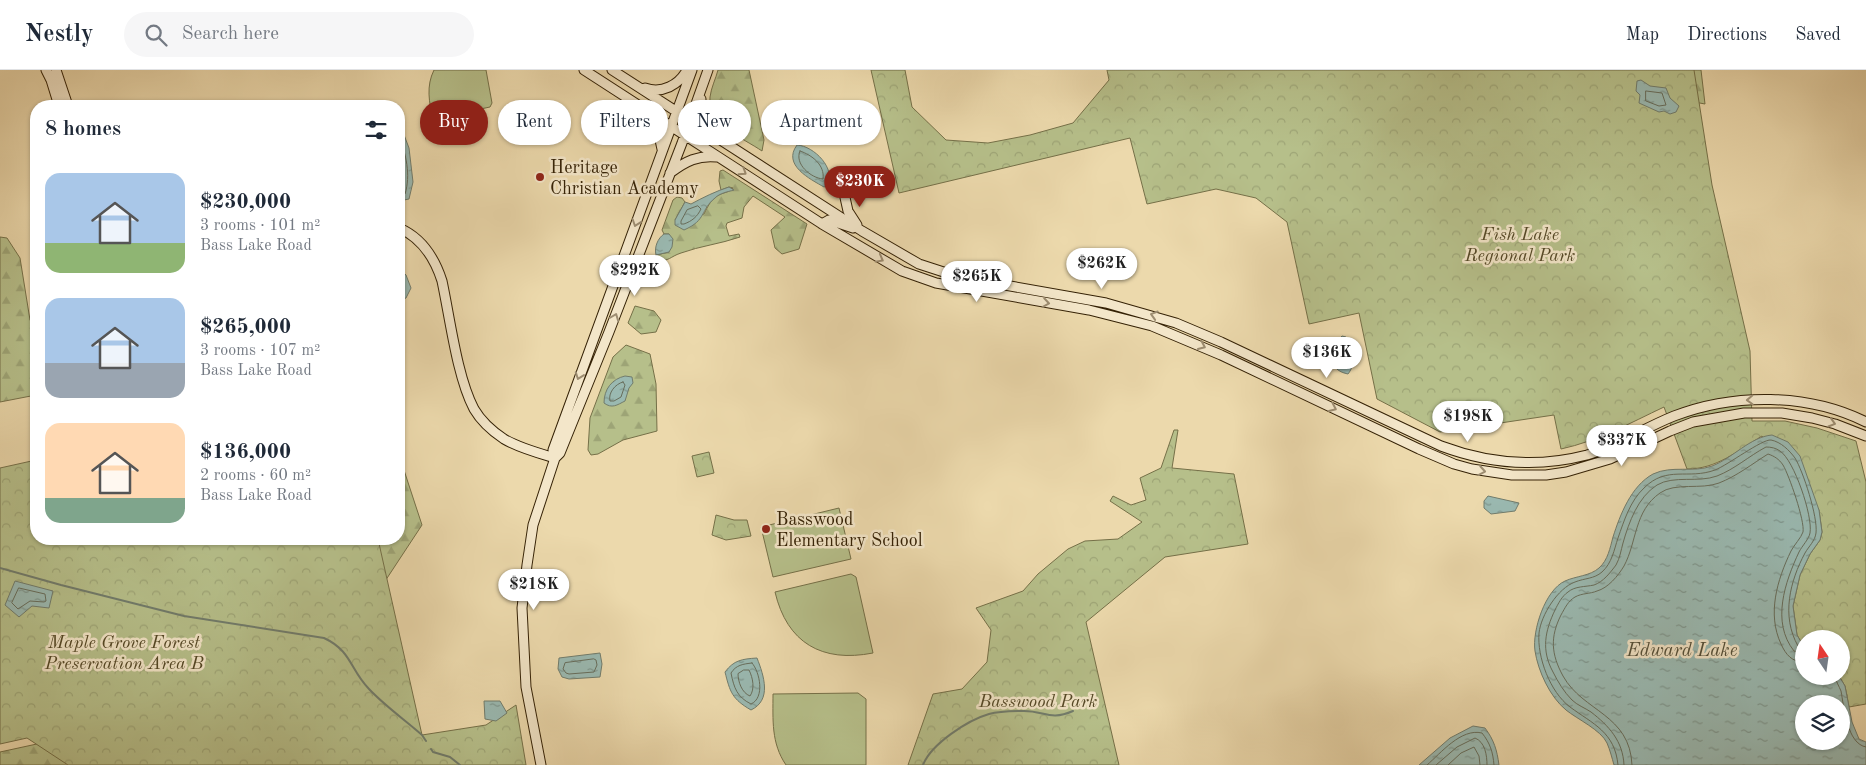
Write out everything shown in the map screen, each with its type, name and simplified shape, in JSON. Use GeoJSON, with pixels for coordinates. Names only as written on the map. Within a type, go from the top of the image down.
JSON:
{"type":"FeatureCollection","features":[{"type":"Feature","properties":{"kind":"main road"},"geometry":{"type":"LineString","coordinates":[[46,70],[57,100]]}},
{"type":"Feature","properties":{"kind":"main road"},"geometry":{"type":"LineString","coordinates":[[56,70],[66,100]]}},
{"type":"Feature","properties":{"kind":"main road"},"geometry":{"type":"LineString","coordinates":[[584,70],[630,100]]}},
{"type":"Feature","properties":{"kind":"main road"},"geometry":{"type":"LineString","coordinates":[[612,70],[677,112]]}},
{"type":"Feature","properties":{"kind":"main road"},"geometry":{"type":"LineString","coordinates":[[632,83],[652,90],[661,90],[678,82],[687,70]]}},
{"type":"Feature","properties":{"kind":"main road"},"geometry":{"type":"LineString","coordinates":[[541,765],[526,687],[522,608],[533,525],[554,458],[553,450],[692,70]]}},
{"type":"Feature","properties":{"kind":"main road"},"geometry":{"type":"LineString","coordinates":[[698,100],[708,70]]}},
{"type":"Feature","properties":{"kind":"main road"},"geometry":{"type":"LineString","coordinates":[[701,91],[703,117],[712,128],[772,166],[793,186]]}},
{"type":"Feature","properties":{"kind":"main road"},"geometry":{"type":"LineString","coordinates":[[668,124],[678,130]]}},
{"type":"Feature","properties":{"kind":"main road"},"geometry":{"type":"LineString","coordinates":[[661,145],[662,152]]}},
{"type":"Feature","properties":{"kind":"main road"},"geometry":{"type":"LineString","coordinates":[[554,458],[560,453],[602,350],[681,145]]}},
{"type":"Feature","properties":{"kind":"main road"},"geometry":{"type":"LineString","coordinates":[[701,145],[822,224],[902,271],[936,284],[1109,314],[1175,335],[1419,450],[1472,469],[1512,475],[1546,475],[1566,472],[1610,459],[1694,422],[1744,413],[1782,413],[1812,418],[1835,424],[1866,436]]}},
{"type":"Feature","properties":{"kind":"main road"},"geometry":{"type":"LineString","coordinates":[[729,145],[901,255],[946,274],[1106,303],[1176,322],[1441,446],[1489,460],[1537,463],[1578,456],[1613,445],[1678,415],[1706,406],[1731,401],[1765,399],[1798,402],[1839,411],[1866,422]]}},
{"type":"Feature","properties":{"kind":"main road"},"geometry":{"type":"LineString","coordinates":[[670,173],[681,164],[694,158],[704,156],[719,157]]}},
{"type":"Feature","properties":{"kind":"main road"},"geometry":{"type":"LineString","coordinates":[[844,193],[848,211],[862,231]]}},
{"type":"Feature","properties":{"kind":"main road"},"geometry":{"type":"LineString","coordinates":[[822,224],[829,220],[862,231]]}},
{"type":"Feature","properties":{"kind":"main road"},"geometry":{"type":"LineString","coordinates":[[405,231],[423,245],[438,268],[464,385],[475,409],[489,426],[504,438],[554,458]]}},
{"type":"Feature","properties":{"kind":"green space"},"geometry":{"type":"Polygon","coordinates":[[[434,70],[486,70],[492,103],[488,107],[488,100],[429,100],[431,76],[434,70]]]}},
{"type":"Feature","properties":{"kind":"green space"},"geometry":{"type":"Polygon","coordinates":[[[718,70],[749,70],[761,126],[762,151],[751,144],[751,100],[710,100],[711,90],[718,70]]]}},
{"type":"Feature","properties":{"kind":"green space","name":"Fish Lake Regional Park"},"geometry":{"type":"Polygon","coordinates":[[[871,70],[905,70],[912,107],[946,140],[988,143],[1030,135],[1073,123],[1109,80],[1107,70],[1694,70],[1712,185],[1750,351],[1752,421],[1785,421],[1817,428],[1856,441],[1866,482],[1866,704],[1850,707],[1850,695],[1847,695],[1844,685],[1850,685],[1850,630],[1796,630],[1793,606],[1800,575],[1810,554],[1820,540],[1822,532],[1819,510],[1762,436],[1717,463],[1687,469],[1664,407],[1601,436],[1561,449],[1554,415],[1440,432],[1377,399],[1359,313],[1309,324],[1287,222],[1256,198],[1216,189],[1147,204],[1130,138],[899,193],[881,114],[881,100],[878,100],[871,70]]]}},
{"type":"Feature","properties":{"kind":"green space"},"geometry":{"type":"Polygon","coordinates":[[[1687,70],[1701,70],[1705,104],[1689,101],[1687,70]]]}},
{"type":"Feature","properties":{"kind":"green space"},"geometry":{"type":"Polygon","coordinates":[[[723,170],[807,224],[799,249],[782,254],[775,248],[771,230],[785,217],[753,196],[744,207],[742,218],[727,223],[726,226],[729,236],[739,234],[740,237],[677,254],[667,260],[655,261],[656,255],[669,252],[669,234],[664,234],[662,230],[673,200],[677,197],[682,198],[685,202],[675,220],[704,214],[715,197],[733,188],[729,187],[721,190],[719,181],[720,171],[723,170]]]}},
{"type":"Feature","properties":{"kind":"green space"},"geometry":{"type":"Polygon","coordinates":[[[0,237],[7,238],[20,258],[30,320],[30,396],[0,402],[0,237]]]}},
{"type":"Feature","properties":{"kind":"green space"},"geometry":{"type":"Polygon","coordinates":[[[635,306],[654,311],[661,320],[656,332],[641,334],[628,323],[635,306]]]}},
{"type":"Feature","properties":{"kind":"green space"},"geometry":{"type":"Polygon","coordinates":[[[626,345],[650,354],[656,384],[657,431],[623,440],[598,454],[591,455],[588,450],[590,418],[613,357],[626,345]]]}},
{"type":"Feature","properties":{"kind":"green space","name":"Basswood Park"},"geometry":{"type":"Polygon","coordinates":[[[1174,430],[1178,430],[1172,468],[1234,474],[1248,544],[1165,557],[1086,622],[1119,765],[908,765],[933,694],[962,689],[987,662],[991,630],[976,608],[1023,591],[1038,574],[1068,549],[1085,541],[1118,539],[1142,522],[1110,501],[1113,496],[1131,505],[1146,500],[1140,478],[1161,468],[1174,430]]]}},
{"type":"Feature","properties":{"kind":"green space"},"geometry":{"type":"Polygon","coordinates":[[[709,452],[714,473],[697,477],[692,456],[709,452]]]}},
{"type":"Feature","properties":{"kind":"green space","name":"Maple Grove Forest Preservation Area B"},"geometry":{"type":"Polygon","coordinates":[[[30,461],[30,545],[379,545],[422,735],[486,725],[516,705],[526,765],[68,765],[27,738],[0,744],[0,468],[30,461]]]}},
{"type":"Feature","properties":{"kind":"green space"},"geometry":{"type":"Polygon","coordinates":[[[405,473],[422,525],[370,604],[282,545],[405,545],[405,473]]]}},
{"type":"Feature","properties":{"kind":"green space"},"geometry":{"type":"Polygon","coordinates":[[[839,508],[851,559],[773,577],[761,527],[839,508]]]}},
{"type":"Feature","properties":{"kind":"green space"},"geometry":{"type":"Polygon","coordinates":[[[716,515],[734,520],[747,520],[751,536],[726,540],[712,535],[716,515]]]}},
{"type":"Feature","properties":{"kind":"green space"},"geometry":{"type":"Polygon","coordinates":[[[851,574],[856,577],[873,653],[838,655],[823,652],[809,645],[788,624],[775,592],[851,574]]]}},
{"type":"Feature","properties":{"kind":"green space"},"geometry":{"type":"Polygon","coordinates":[[[858,693],[866,699],[866,765],[786,765],[775,740],[773,694],[858,693]]]}},
{"type":"Feature","properties":{"kind":"green space"},"geometry":{"type":"Polygon","coordinates":[[[46,742],[207,765],[0,765],[0,752],[46,742]]]}},
{"type":"Feature","properties":{"kind":"water"},"geometry":{"type":"Polygon","coordinates":[[[1641,80],[1650,86],[1666,88],[1670,98],[1679,106],[1676,112],[1670,114],[1664,111],[1659,112],[1639,103],[1640,95],[1636,91],[1637,81],[1641,80]]]}},
{"type":"Feature","properties":{"kind":"water"},"geometry":{"type":"Polygon","coordinates":[[[405,138],[409,148],[413,182],[409,199],[405,200],[405,138]]]}},
{"type":"Feature","properties":{"kind":"water"},"geometry":{"type":"Polygon","coordinates":[[[797,145],[804,146],[817,154],[829,173],[827,186],[824,187],[812,180],[795,165],[793,152],[797,145]]]}},
{"type":"Feature","properties":{"kind":"water"},"geometry":{"type":"Polygon","coordinates":[[[729,187],[734,190],[717,196],[710,202],[700,219],[691,226],[684,230],[675,225],[675,220],[685,202],[691,204],[729,187]]]}},
{"type":"Feature","properties":{"kind":"water"},"geometry":{"type":"Polygon","coordinates":[[[664,234],[669,234],[673,239],[672,247],[669,252],[656,255],[657,243],[664,234]]]}},
{"type":"Feature","properties":{"kind":"water"},"geometry":{"type":"Polygon","coordinates":[[[405,274],[411,288],[405,298],[405,274]]]}},
{"type":"Feature","properties":{"kind":"water"},"geometry":{"type":"Polygon","coordinates":[[[1342,336],[1346,337],[1350,346],[1353,361],[1348,374],[1336,368],[1332,358],[1334,346],[1342,336]]]}},
{"type":"Feature","properties":{"kind":"water"},"geometry":{"type":"Polygon","coordinates":[[[620,377],[632,377],[633,383],[629,388],[625,401],[612,406],[604,403],[605,393],[610,385],[620,377]]]}},
{"type":"Feature","properties":{"kind":"water","name":"Edward Lake"},"geometry":{"type":"Polygon","coordinates":[[[1772,435],[1788,442],[1800,456],[1819,510],[1822,532],[1820,540],[1810,554],[1800,575],[1793,606],[1796,630],[1795,685],[1844,685],[1847,695],[1795,695],[1795,750],[1850,750],[1850,712],[1859,739],[1866,742],[1866,765],[1614,765],[1604,738],[1560,705],[1542,675],[1535,651],[1536,633],[1541,612],[1551,593],[1558,586],[1565,581],[1591,573],[1602,565],[1608,554],[1627,502],[1645,479],[1660,471],[1697,469],[1712,466],[1756,440],[1772,435]]]}},
{"type":"Feature","properties":{"kind":"water"},"geometry":{"type":"Polygon","coordinates":[[[1488,496],[1519,503],[1515,511],[1491,514],[1484,508],[1484,501],[1488,496]]]}},
{"type":"Feature","properties":{"kind":"water"},"geometry":{"type":"Polygon","coordinates":[[[15,581],[53,591],[49,608],[32,606],[19,617],[5,605],[15,581]]]}},
{"type":"Feature","properties":{"kind":"water"},"geometry":{"type":"Polygon","coordinates":[[[600,653],[602,664],[600,677],[569,679],[562,677],[558,669],[559,658],[600,653]]]}},
{"type":"Feature","properties":{"kind":"water"},"geometry":{"type":"Polygon","coordinates":[[[757,658],[764,680],[764,694],[758,706],[751,710],[733,694],[728,685],[725,672],[739,661],[757,658]]]}},
{"type":"Feature","properties":{"kind":"water"},"geometry":{"type":"Polygon","coordinates":[[[484,701],[500,701],[507,713],[496,721],[485,719],[484,701]]]}},
{"type":"Feature","properties":{"kind":"water"},"geometry":{"type":"Polygon","coordinates":[[[1473,726],[1485,728],[1488,732],[1495,745],[1499,765],[1419,765],[1450,738],[1473,726]]]}},
{"type":"Feature","properties":{"kind":"waterway"},"geometry":{"type":"LineString","coordinates":[[0,568],[184,616],[324,638],[333,643],[346,655],[363,682],[375,695],[422,735],[426,741]]}},
{"type":"Feature","properties":{"kind":"waterway"},"geometry":{"type":"LineString","coordinates":[[923,765],[927,757],[942,741],[961,727],[980,717],[1006,711],[1031,711],[1053,715],[1073,711]]}},
{"type":"Feature","properties":{"kind":"waterway"},"geometry":{"type":"LineString","coordinates":[[431,749],[433,752],[450,757],[460,765]]}},
{"type":"Feature","properties":{"kind":"place","name":"Heritage Christian Academy"},"geometry":{"type":"Point","coordinates":[540,177]}},
{"type":"Feature","properties":{"kind":"place","name":"Basswood Elementary School"},"geometry":{"type":"Point","coordinates":[766,529]}}]}
